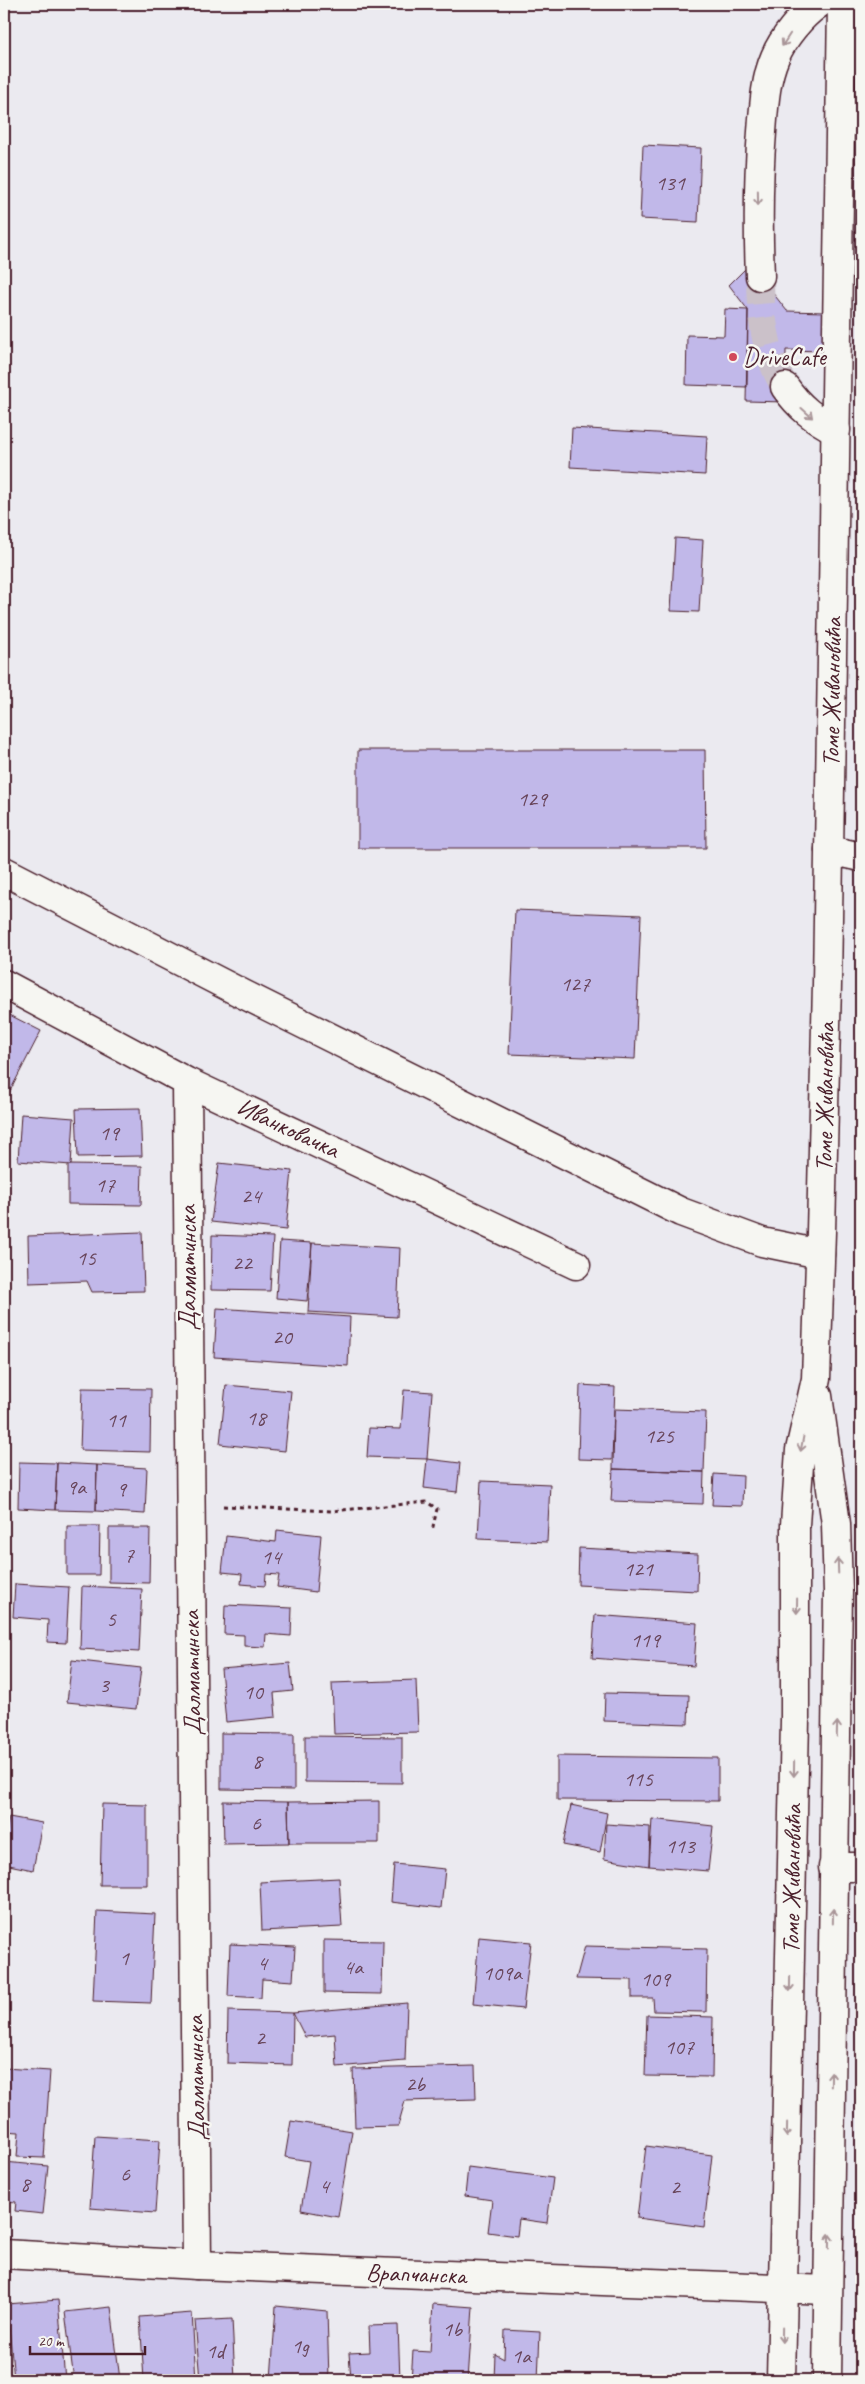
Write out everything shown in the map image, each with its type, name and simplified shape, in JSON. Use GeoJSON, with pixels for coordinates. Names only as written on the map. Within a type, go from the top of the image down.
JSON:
{"type":"FeatureCollection","features":[{"type":"Feature","properties":{"kind":"main road"},"geometry":{"type":"LineString","coordinates":[[760,276],[758,191],[765,93],[775,56],[792,30],[809,10],[818,4]]}},
{"type":"Feature","properties":{"kind":"main road","name":"Томе Живановића"},"geometry":{"type":"LineString","coordinates":[[828,2380],[833,1868],[838,1649],[836,1534],[828,1455],[816,1379],[829,850],[842,4]]}},
{"type":"Feature","properties":{"kind":"main road"},"geometry":{"type":"LineString","coordinates":[[785,387],[794,401],[814,419],[836,430]]}},
{"type":"Feature","properties":{"kind":"main road"},"geometry":{"type":"LineString","coordinates":[[829,850],[861,857]]}},
{"type":"Feature","properties":{"kind":"main road"},"geometry":{"type":"LineString","coordinates":[[4,871],[243,994],[681,1212],[762,1242],[820,1254]]}},
{"type":"Feature","properties":{"kind":"main road","name":"Иванковачка"},"geometry":{"type":"LineString","coordinates":[[4,984],[187,1082],[576,1265]]}},
{"type":"Feature","properties":{"kind":"main road","name":"Далматинска"},"geometry":{"type":"LineString","coordinates":[[187,1082],[197,2265]]}},
{"type":"Feature","properties":{"kind":"main road","name":"Томе Живановића"},"geometry":{"type":"LineString","coordinates":[[781,2380],[795,1720],[795,1525],[800,1450],[816,1379]]}},
{"type":"Feature","properties":{"kind":"main road"},"geometry":{"type":"LineString","coordinates":[[833,1868],[861,1867]]}},
{"type":"Feature","properties":{"kind":"main road","name":"Врапчанска"},"geometry":{"type":"LineString","coordinates":[[4,2254],[197,2265],[784,2290],[828,2290]]}},
{"type":"Feature","properties":{"kind":"path"},"geometry":{"type":"LineString","coordinates":[[190,1504],[331,1511],[428,1502],[437,1509],[432,1531]]}},
{"type":"Feature","properties":{"kind":"building"},"geometry":{"type":"Polygon","coordinates":[[[643,145],[701,148],[698,222],[640,219],[643,145]]]}},
{"type":"Feature","properties":{"kind":"building"},"geometry":{"type":"Polygon","coordinates":[[[750,264],[787,311],[824,312],[822,351],[786,350],[785,402],[746,401],[748,310],[729,285],[750,264]]]}},
{"type":"Feature","properties":{"kind":"building"},"geometry":{"type":"Polygon","coordinates":[[[725,309],[748,310],[747,387],[686,385],[687,335],[724,336],[725,309]]]}},
{"type":"Feature","properties":{"kind":"building"},"geometry":{"type":"Polygon","coordinates":[[[572,428],[707,436],[705,475],[570,467],[572,428]]]}},
{"type":"Feature","properties":{"kind":"building"},"geometry":{"type":"Polygon","coordinates":[[[675,538],[703,540],[699,612],[671,611],[675,538]]]}},
{"type":"Feature","properties":{"kind":"building"},"geometry":{"type":"Polygon","coordinates":[[[358,750],[705,750],[706,848],[358,848],[358,750]]]}},
{"type":"Feature","properties":{"kind":"building"},"geometry":{"type":"Polygon","coordinates":[[[515,910],[641,915],[635,1059],[509,1054],[515,910]]]}},
{"type":"Feature","properties":{"kind":"building"},"geometry":{"type":"Polygon","coordinates":[[[4,1012],[41,1031],[8,1095],[4,1093],[4,1012]]]}},
{"type":"Feature","properties":{"kind":"building"},"geometry":{"type":"Polygon","coordinates":[[[140,1108],[142,1156],[78,1157],[76,1109],[140,1108]]]}},
{"type":"Feature","properties":{"kind":"building"},"geometry":{"type":"Polygon","coordinates":[[[21,1114],[74,1118],[71,1165],[18,1161],[21,1114]]]}},
{"type":"Feature","properties":{"kind":"building"},"geometry":{"type":"Polygon","coordinates":[[[219,1163],[292,1171],[286,1230],[211,1222],[219,1163]]]}},
{"type":"Feature","properties":{"kind":"building"},"geometry":{"type":"Polygon","coordinates":[[[68,1165],[142,1166],[141,1205],[68,1204],[68,1165]]]}},
{"type":"Feature","properties":{"kind":"building"},"geometry":{"type":"Polygon","coordinates":[[[142,1232],[144,1291],[92,1292],[87,1281],[29,1283],[28,1236],[142,1232]]]}},
{"type":"Feature","properties":{"kind":"building"},"geometry":{"type":"Polygon","coordinates":[[[212,1235],[273,1237],[270,1291],[211,1290],[212,1235]]]}},
{"type":"Feature","properties":{"kind":"building"},"geometry":{"type":"Polygon","coordinates":[[[280,1241],[312,1243],[307,1301],[276,1298],[280,1241]]]}},
{"type":"Feature","properties":{"kind":"building"},"geometry":{"type":"Polygon","coordinates":[[[312,1243],[400,1248],[397,1317],[308,1312],[312,1243]]]}},
{"type":"Feature","properties":{"kind":"building"},"geometry":{"type":"Polygon","coordinates":[[[217,1308],[350,1317],[348,1366],[214,1357],[217,1308]]]}},
{"type":"Feature","properties":{"kind":"building"},"geometry":{"type":"Polygon","coordinates":[[[226,1385],[291,1391],[285,1451],[220,1444],[226,1385]]]}},
{"type":"Feature","properties":{"kind":"building"},"geometry":{"type":"Polygon","coordinates":[[[580,1385],[615,1387],[612,1460],[578,1459],[580,1385]]]}},
{"type":"Feature","properties":{"kind":"building"},"geometry":{"type":"Polygon","coordinates":[[[82,1388],[151,1389],[150,1452],[80,1450],[82,1388]]]}},
{"type":"Feature","properties":{"kind":"building"},"geometry":{"type":"Polygon","coordinates":[[[404,1390],[432,1392],[427,1459],[367,1457],[369,1428],[401,1429],[404,1390]]]}},
{"type":"Feature","properties":{"kind":"building"},"geometry":{"type":"Polygon","coordinates":[[[614,1409],[706,1412],[704,1472],[613,1469],[614,1409]]]}},
{"type":"Feature","properties":{"kind":"building"},"geometry":{"type":"Polygon","coordinates":[[[427,1459],[460,1463],[457,1492],[424,1488],[427,1459]]]}},
{"type":"Feature","properties":{"kind":"building"},"geometry":{"type":"Polygon","coordinates":[[[19,1462],[57,1463],[55,1510],[18,1508],[19,1462]]]}},
{"type":"Feature","properties":{"kind":"building"},"geometry":{"type":"Polygon","coordinates":[[[57,1463],[97,1465],[96,1511],[55,1510],[57,1463]]]}},
{"type":"Feature","properties":{"kind":"building"},"geometry":{"type":"Polygon","coordinates":[[[97,1465],[147,1468],[145,1514],[96,1511],[97,1465]]]}},
{"type":"Feature","properties":{"kind":"building"},"geometry":{"type":"Polygon","coordinates":[[[613,1469],[704,1472],[703,1504],[611,1501],[613,1469]]]}},
{"type":"Feature","properties":{"kind":"building"},"geometry":{"type":"Polygon","coordinates":[[[714,1474],[743,1476],[742,1506],[712,1505],[714,1474]]]}},
{"type":"Feature","properties":{"kind":"building"},"geometry":{"type":"Polygon","coordinates":[[[481,1481],[550,1484],[547,1542],[478,1539],[481,1481]]]}},
{"type":"Feature","properties":{"kind":"building"},"geometry":{"type":"Polygon","coordinates":[[[67,1526],[100,1526],[99,1575],[67,1575],[67,1526]]]}},
{"type":"Feature","properties":{"kind":"building"},"geometry":{"type":"Polygon","coordinates":[[[109,1528],[150,1528],[149,1583],[109,1582],[109,1528]]]}},
{"type":"Feature","properties":{"kind":"building"},"geometry":{"type":"Polygon","coordinates":[[[277,1530],[321,1535],[316,1592],[277,1587],[279,1575],[266,1574],[265,1586],[241,1584],[242,1574],[222,1572],[226,1536],[276,1542],[277,1530]]]}},
{"type":"Feature","properties":{"kind":"building"},"geometry":{"type":"Polygon","coordinates":[[[579,1548],[698,1554],[697,1591],[578,1585],[579,1548]]]}},
{"type":"Feature","properties":{"kind":"building"},"geometry":{"type":"Polygon","coordinates":[[[15,1584],[69,1587],[66,1643],[47,1642],[48,1620],[13,1617],[15,1584]]]}},
{"type":"Feature","properties":{"kind":"building"},"geometry":{"type":"Polygon","coordinates":[[[82,1586],[142,1589],[139,1652],[80,1649],[82,1586]]]}},
{"type":"Feature","properties":{"kind":"building"},"geometry":{"type":"Polygon","coordinates":[[[225,1605],[292,1608],[291,1636],[266,1634],[265,1647],[244,1646],[244,1635],[224,1634],[225,1605]]]}},
{"type":"Feature","properties":{"kind":"building"},"geometry":{"type":"Polygon","coordinates":[[[595,1615],[697,1623],[694,1666],[592,1658],[595,1615]]]}},
{"type":"Feature","properties":{"kind":"building"},"geometry":{"type":"Polygon","coordinates":[[[72,1660],[141,1668],[136,1709],[67,1702],[72,1660]]]}},
{"type":"Feature","properties":{"kind":"building"},"geometry":{"type":"Polygon","coordinates":[[[290,1663],[293,1691],[274,1693],[276,1717],[226,1722],[221,1669],[290,1663]]]}},
{"type":"Feature","properties":{"kind":"building"},"geometry":{"type":"Polygon","coordinates":[[[416,1680],[418,1732],[334,1734],[332,1683],[416,1680]]]}},
{"type":"Feature","properties":{"kind":"building"},"geometry":{"type":"Polygon","coordinates":[[[605,1693],[689,1695],[688,1724],[604,1721],[605,1693]]]}},
{"type":"Feature","properties":{"kind":"building"},"geometry":{"type":"Polygon","coordinates":[[[221,1733],[294,1734],[294,1790],[221,1789],[221,1733]]]}},
{"type":"Feature","properties":{"kind":"building"},"geometry":{"type":"Polygon","coordinates":[[[305,1736],[402,1737],[402,1783],[305,1782],[305,1736]]]}},
{"type":"Feature","properties":{"kind":"building"},"geometry":{"type":"Polygon","coordinates":[[[557,1756],[718,1758],[718,1801],[557,1800],[557,1756]]]}},
{"type":"Feature","properties":{"kind":"building"},"geometry":{"type":"Polygon","coordinates":[[[223,1801],[288,1802],[289,1843],[224,1844],[223,1801]]]}},
{"type":"Feature","properties":{"kind":"building"},"geometry":{"type":"Polygon","coordinates":[[[379,1801],[379,1843],[289,1843],[288,1802],[379,1801]]]}},
{"type":"Feature","properties":{"kind":"building"},"geometry":{"type":"Polygon","coordinates":[[[102,1804],[147,1805],[147,1885],[100,1885],[102,1804]]]}},
{"type":"Feature","properties":{"kind":"building"},"geometry":{"type":"Polygon","coordinates":[[[571,1805],[607,1813],[600,1852],[563,1845],[571,1805]]]}},
{"type":"Feature","properties":{"kind":"building"},"geometry":{"type":"Polygon","coordinates":[[[9,1817],[42,1823],[33,1870],[4,1864],[4,1847],[9,1817]]]}},
{"type":"Feature","properties":{"kind":"building"},"geometry":{"type":"Polygon","coordinates":[[[652,1819],[713,1826],[708,1871],[649,1866],[652,1819]]]}},
{"type":"Feature","properties":{"kind":"building"},"geometry":{"type":"Polygon","coordinates":[[[606,1824],[650,1827],[649,1866],[604,1859],[606,1824]]]}},
{"type":"Feature","properties":{"kind":"building"},"geometry":{"type":"Polygon","coordinates":[[[394,1864],[445,1869],[441,1908],[391,1902],[394,1864]]]}},
{"type":"Feature","properties":{"kind":"building"},"geometry":{"type":"Polygon","coordinates":[[[339,1878],[342,1927],[262,1931],[260,1882],[339,1878]]]}},
{"type":"Feature","properties":{"kind":"building"},"geometry":{"type":"Polygon","coordinates":[[[97,1911],[155,1914],[151,2003],[93,2001],[97,1911]]]}},
{"type":"Feature","properties":{"kind":"building"},"geometry":{"type":"Polygon","coordinates":[[[479,1937],[531,1942],[523,2009],[473,2004],[479,1937]]]}},
{"type":"Feature","properties":{"kind":"building"},"geometry":{"type":"Polygon","coordinates":[[[324,1940],[383,1941],[382,1994],[324,1993],[324,1940]]]}},
{"type":"Feature","properties":{"kind":"building"},"geometry":{"type":"Polygon","coordinates":[[[230,1944],[295,1947],[293,1981],[262,1979],[261,1998],[228,1996],[230,1944]]]}},
{"type":"Feature","properties":{"kind":"building"},"geometry":{"type":"Polygon","coordinates":[[[585,1946],[707,1949],[706,2012],[654,2011],[653,1998],[632,1998],[632,1980],[576,1979],[585,1946]]]}},
{"type":"Feature","properties":{"kind":"building"},"geometry":{"type":"Polygon","coordinates":[[[407,2003],[405,2061],[337,2067],[335,2034],[305,2037],[293,2013],[407,2003]]]}},
{"type":"Feature","properties":{"kind":"building"},"geometry":{"type":"Polygon","coordinates":[[[228,2011],[293,2013],[292,2065],[227,2063],[228,2011]]]}},
{"type":"Feature","properties":{"kind":"building"},"geometry":{"type":"Polygon","coordinates":[[[647,2015],[713,2017],[712,2077],[645,2076],[647,2015]]]}},
{"type":"Feature","properties":{"kind":"building"},"geometry":{"type":"Polygon","coordinates":[[[475,2066],[476,2099],[405,2101],[398,2126],[355,2127],[353,2069],[475,2066]]]}},
{"type":"Feature","properties":{"kind":"building"},"geometry":{"type":"Polygon","coordinates":[[[4,2068],[50,2071],[44,2158],[17,2157],[19,2132],[4,2131],[4,2068]]]}},
{"type":"Feature","properties":{"kind":"building"},"geometry":{"type":"Polygon","coordinates":[[[291,2121],[352,2131],[338,2217],[301,2210],[309,2161],[285,2157],[291,2121]]]}},
{"type":"Feature","properties":{"kind":"building"},"geometry":{"type":"Polygon","coordinates":[[[95,2136],[160,2140],[155,2213],[90,2208],[95,2136]]]}},
{"type":"Feature","properties":{"kind":"building"},"geometry":{"type":"Polygon","coordinates":[[[646,2146],[712,2155],[704,2227],[637,2218],[646,2146]]]}},
{"type":"Feature","properties":{"kind":"building"},"geometry":{"type":"Polygon","coordinates":[[[4,2162],[48,2166],[43,2214],[15,2211],[16,2202],[4,2201],[4,2162]]]}},
{"type":"Feature","properties":{"kind":"building"},"geometry":{"type":"Polygon","coordinates":[[[468,2167],[553,2178],[547,2223],[519,2219],[517,2236],[488,2232],[492,2200],[465,2196],[468,2167]]]}},
{"type":"Feature","properties":{"kind":"building"},"geometry":{"type":"Polygon","coordinates":[[[58,2300],[65,2380],[14,2380],[7,2304],[58,2300]]]}},
{"type":"Feature","properties":{"kind":"building"},"geometry":{"type":"Polygon","coordinates":[[[433,2304],[473,2307],[468,2380],[411,2380],[413,2351],[430,2352],[433,2304]]]}},
{"type":"Feature","properties":{"kind":"building"},"geometry":{"type":"Polygon","coordinates":[[[276,2306],[327,2311],[329,2380],[271,2380],[276,2306]]]}},
{"type":"Feature","properties":{"kind":"building"},"geometry":{"type":"Polygon","coordinates":[[[111,2307],[120,2380],[74,2380],[65,2312],[111,2307]]]}},
{"type":"Feature","properties":{"kind":"building"},"geometry":{"type":"Polygon","coordinates":[[[192,2313],[196,2380],[144,2380],[140,2317],[192,2313]]]}},
{"type":"Feature","properties":{"kind":"building"},"geometry":{"type":"Polygon","coordinates":[[[232,2319],[235,2380],[200,2380],[195,2321],[232,2319]]]}},
{"type":"Feature","properties":{"kind":"building"},"geometry":{"type":"Polygon","coordinates":[[[398,2325],[400,2380],[351,2380],[349,2353],[370,2352],[369,2326],[398,2325]]]}},
{"type":"Feature","properties":{"kind":"building"},"geometry":{"type":"Polygon","coordinates":[[[505,2330],[540,2332],[538,2380],[494,2380],[495,2354],[504,2359],[505,2330]]]}},
{"type":"Feature","properties":{"kind":"tunnel"},"geometry":{"type":"LineString","coordinates":[[760,276],[761,304],[768,348],[778,375],[785,387]]}},
{"type":"Feature","properties":{"kind":"place","name":"DriveCafe"},"geometry":{"type":"Point","coordinates":[733,357]}}]}
